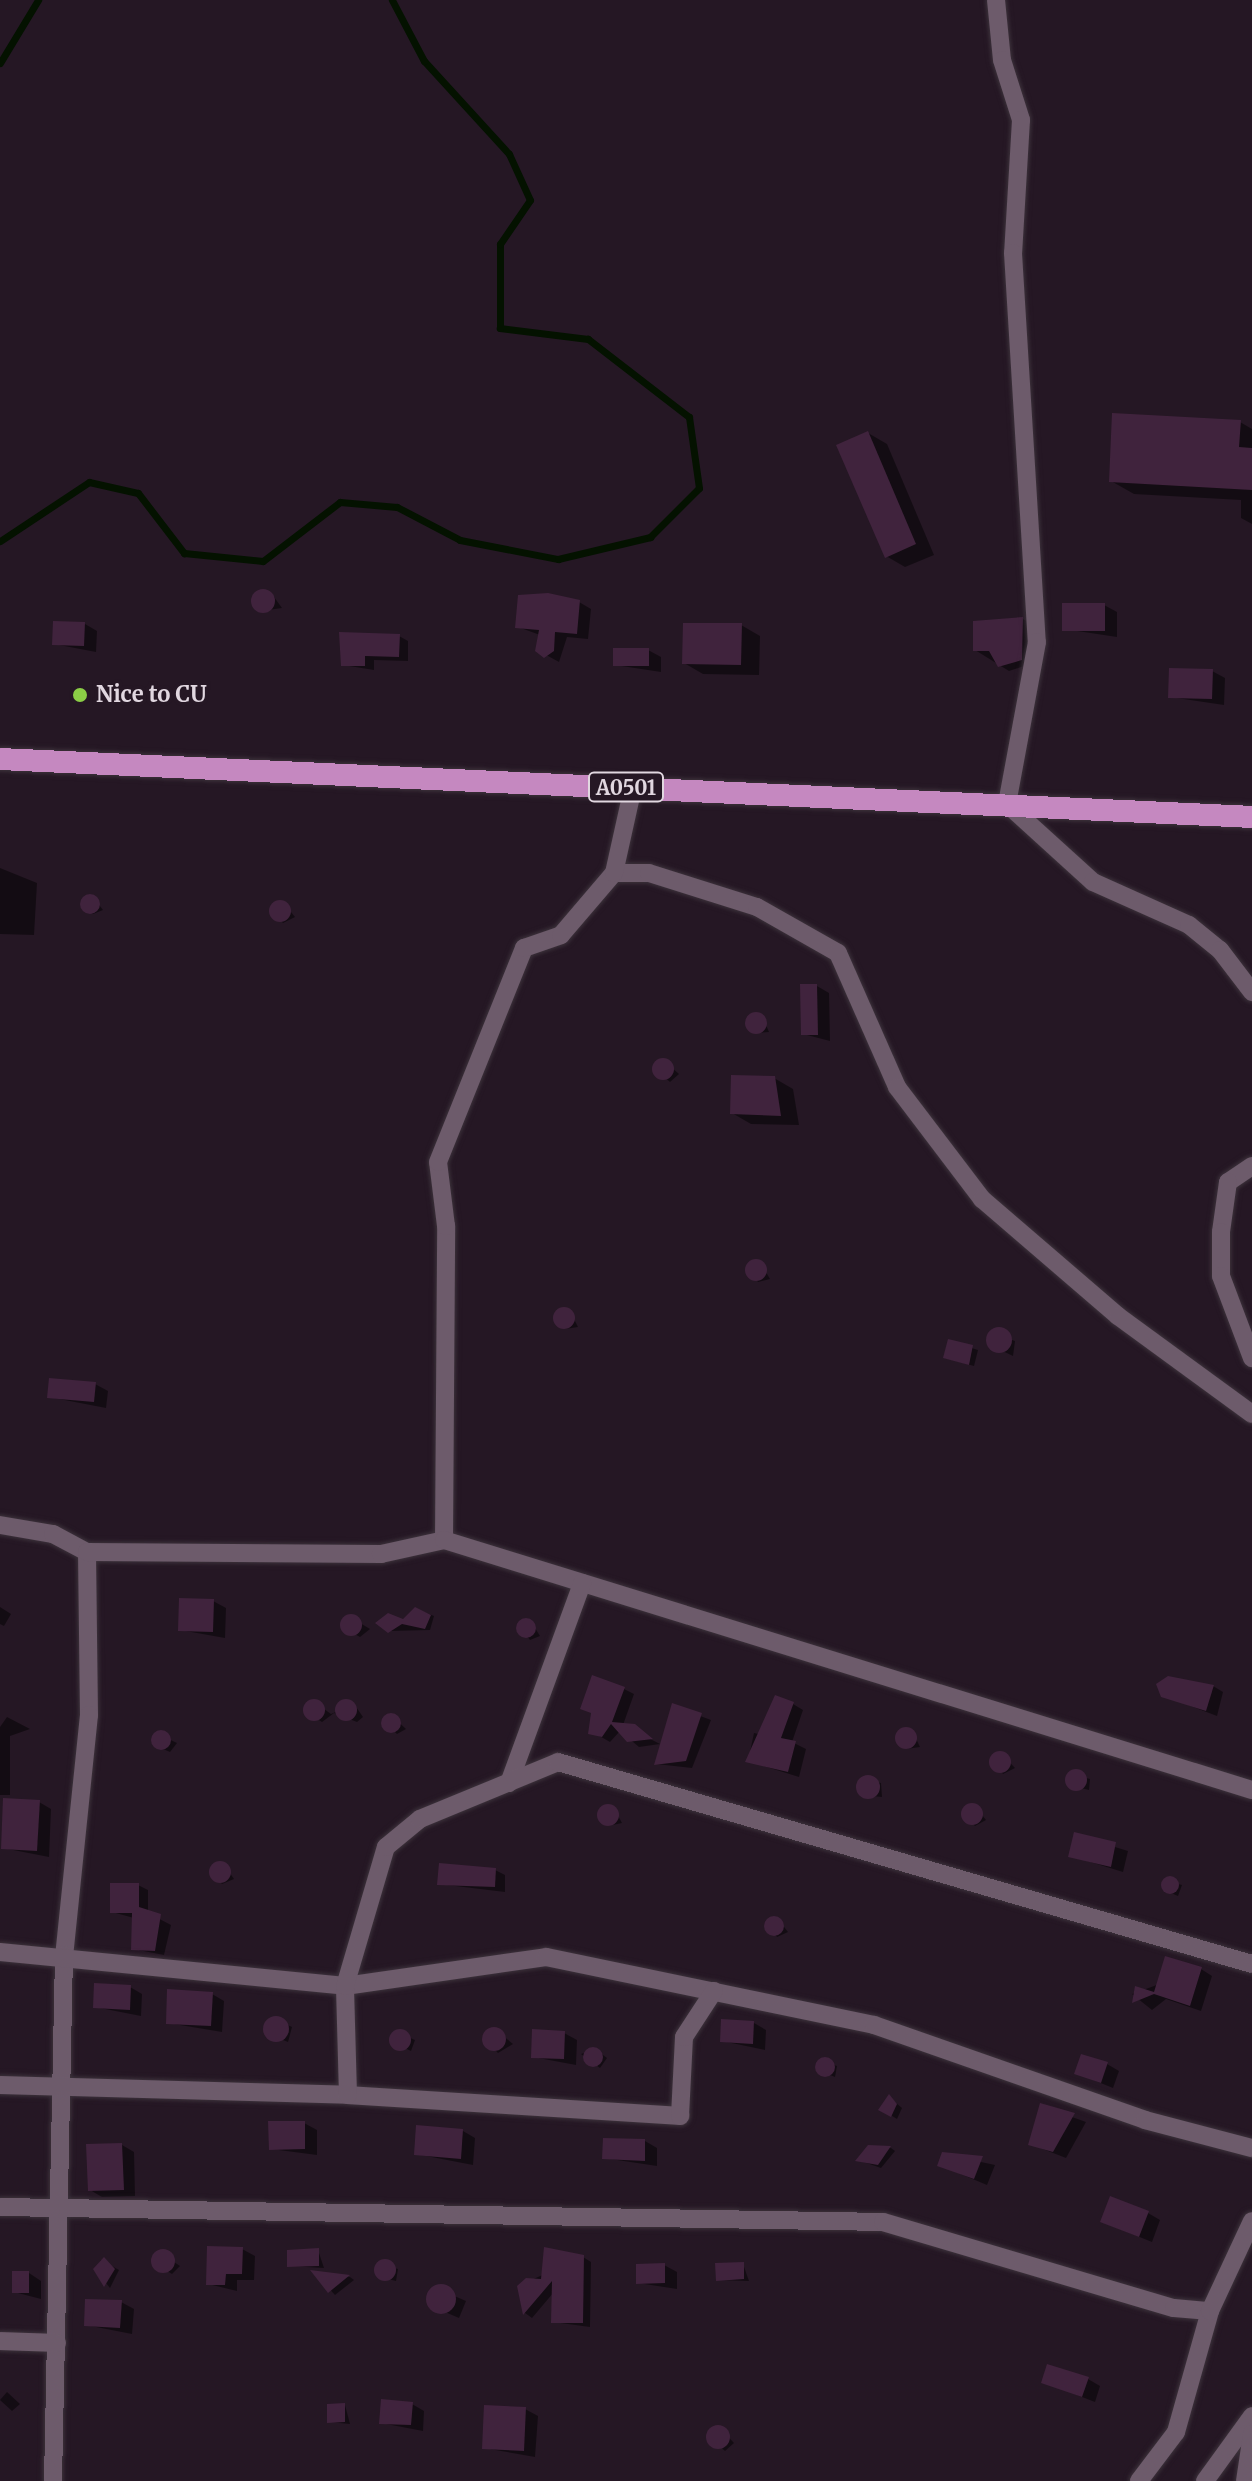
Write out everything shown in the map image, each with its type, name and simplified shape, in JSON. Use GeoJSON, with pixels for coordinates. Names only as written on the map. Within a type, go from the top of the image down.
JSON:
{"type":"FeatureCollection","features":[{"type":"Feature","properties":{"kind":"highway","name":"A0501"},"geometry":{"type":"LineString","coordinates":[[0,759],[1252,817]]}},
{"type":"Feature","properties":{"kind":"street"},"geometry":{"type":"LineString","coordinates":[[996,0],[1002,60],[1021,120],[1013,253],[1037,642],[1007,804],[1093,882],[1189,925],[1220,950],[1252,992]]}},
{"type":"Feature","properties":{"kind":"street"},"geometry":{"type":"LineString","coordinates":[[444,1540],[446,1226],[438,1162],[524,948],[561,935],[614,873],[633,787]]}},
{"type":"Feature","properties":{"kind":"street"},"geometry":{"type":"LineString","coordinates":[[614,873],[649,873],[757,907],[838,953],[897,1087],[982,1199],[1118,1316],[1252,1414]]}},
{"type":"Feature","properties":{"kind":"street"},"geometry":{"type":"LineString","coordinates":[[1252,1166],[1228,1182],[1221,1232],[1221,1276],[1252,1358]]}},
{"type":"Feature","properties":{"kind":"street"},"geometry":{"type":"LineString","coordinates":[[0,1525],[53,1534],[87,1552],[381,1554],[444,1540],[1252,1790]]}},
{"type":"Feature","properties":{"kind":"street"},"geometry":{"type":"LineString","coordinates":[[53,2481],[64,1955],[89,1715],[87,1552]]}},
{"type":"Feature","properties":{"kind":"street"},"geometry":{"type":"LineString","coordinates":[[509,1783],[582,1583]]}},
{"type":"Feature","properties":{"kind":"street"},"geometry":{"type":"LineString","coordinates":[[348,2095],[345,1986],[386,1847],[420,1819],[558,1762],[1252,1964]]}},
{"type":"Feature","properties":{"kind":"street"},"geometry":{"type":"LineString","coordinates":[[0,1952],[64,1955],[345,1986],[546,1957],[874,2025],[1145,2120],[1252,2148]]}},
{"type":"Feature","properties":{"kind":"street"},"geometry":{"type":"LineString","coordinates":[[0,2085],[348,2095],[680,2116],[684,2037],[714,1991]]}},
{"type":"Feature","properties":{"kind":"street"},"geometry":{"type":"LineString","coordinates":[[0,2207],[883,2222],[1174,2308],[1210,2311]]}},
{"type":"Feature","properties":{"kind":"street"},"geometry":{"type":"LineString","coordinates":[[1139,2481],[1176,2432],[1210,2311],[1252,2221]]}},
{"type":"Feature","properties":{"kind":"street"},"geometry":{"type":"LineString","coordinates":[[0,2341],[57,2343]]}},
{"type":"Feature","properties":{"kind":"street"},"geometry":{"type":"LineString","coordinates":[[1205,2481],[1252,2416]]}},
{"type":"Feature","properties":{"kind":"street"},"geometry":{"type":"LineString","coordinates":[[1245,2481],[1252,2434]]}},
{"type":"Feature","properties":{"kind":"building"},"geometry":{"type":"Polygon","coordinates":[[[1112,413],[1241,420],[1239,447],[1252,448],[1252,490],[1109,482],[1112,413]]]}},
{"type":"Feature","properties":{"kind":"building"},"geometry":{"type":"Polygon","coordinates":[[[868,431],[916,544],[885,558],[836,445],[868,431]]]}},
{"type":"Feature","properties":{"kind":"building"},"geometry":{"type":"Polygon","coordinates":[[[263,589],[271,593],[275,601],[271,609],[263,613],[255,609],[251,601],[255,593],[263,589]]]}},
{"type":"Feature","properties":{"kind":"building"},"geometry":{"type":"Polygon","coordinates":[[[548,593],[580,600],[577,634],[555,632],[554,651],[544,658],[535,651],[539,630],[515,628],[518,595],[548,593]]]}},
{"type":"Feature","properties":{"kind":"building"},"geometry":{"type":"Polygon","coordinates":[[[1062,603],[1105,603],[1105,631],[1062,631],[1062,603]]]}},
{"type":"Feature","properties":{"kind":"building"},"geometry":{"type":"Polygon","coordinates":[[[1023,617],[1022,660],[998,667],[989,651],[973,651],[973,621],[1023,617]]]}},
{"type":"Feature","properties":{"kind":"building"},"geometry":{"type":"Polygon","coordinates":[[[53,621],[85,622],[84,646],[52,645],[53,621]]]}},
{"type":"Feature","properties":{"kind":"building"},"geometry":{"type":"Polygon","coordinates":[[[683,623],[742,623],[741,665],[682,664],[683,623]]]}},
{"type":"Feature","properties":{"kind":"building"},"geometry":{"type":"Polygon","coordinates":[[[339,632],[400,634],[399,657],[365,656],[365,666],[341,666],[339,632]]]}},
{"type":"Feature","properties":{"kind":"building"},"geometry":{"type":"Polygon","coordinates":[[[613,648],[649,648],[649,666],[613,666],[613,648]]]}},
{"type":"Feature","properties":{"kind":"building"},"geometry":{"type":"Polygon","coordinates":[[[1169,668],[1213,669],[1212,699],[1168,698],[1169,668]]]}},
{"type":"Feature","properties":{"kind":"building"},"geometry":{"type":"Polygon","coordinates":[[[90,894],[97,897],[100,904],[97,911],[90,914],[83,911],[80,904],[83,897],[90,894]]]}},
{"type":"Feature","properties":{"kind":"building"},"geometry":{"type":"Polygon","coordinates":[[[276,900],[284,900],[291,911],[284,922],[276,922],[269,915],[269,907],[276,900]]]}},
{"type":"Feature","properties":{"kind":"building"},"geometry":{"type":"Polygon","coordinates":[[[800,984],[817,984],[818,1035],[801,1035],[800,984]]]}},
{"type":"Feature","properties":{"kind":"building"},"geometry":{"type":"Polygon","coordinates":[[[756,1012],[764,1015],[767,1023],[764,1031],[756,1034],[748,1031],[745,1023],[748,1015],[756,1012]]]}},
{"type":"Feature","properties":{"kind":"building"},"geometry":{"type":"Polygon","coordinates":[[[659,1058],[667,1058],[674,1069],[667,1080],[659,1080],[652,1073],[652,1065],[659,1058]]]}},
{"type":"Feature","properties":{"kind":"building"},"geometry":{"type":"Polygon","coordinates":[[[731,1075],[775,1076],[781,1116],[730,1114],[731,1075]]]}},
{"type":"Feature","properties":{"kind":"building"},"geometry":{"type":"Polygon","coordinates":[[[752,1259],[760,1259],[767,1270],[760,1281],[752,1281],[745,1274],[745,1266],[752,1259]]]}},
{"type":"Feature","properties":{"kind":"building"},"geometry":{"type":"Polygon","coordinates":[[[564,1307],[572,1310],[575,1318],[572,1326],[564,1329],[556,1326],[553,1318],[556,1310],[564,1307]]]}},
{"type":"Feature","properties":{"kind":"building"},"geometry":{"type":"Polygon","coordinates":[[[999,1327],[1008,1331],[1012,1340],[1008,1349],[999,1353],[990,1349],[986,1340],[990,1331],[999,1327]]]}},
{"type":"Feature","properties":{"kind":"building"},"geometry":{"type":"Polygon","coordinates":[[[948,1339],[973,1345],[969,1365],[943,1358],[948,1339]]]}},
{"type":"Feature","properties":{"kind":"building"},"geometry":{"type":"Polygon","coordinates":[[[49,1378],[96,1382],[94,1402],[47,1398],[49,1378]]]}},
{"type":"Feature","properties":{"kind":"building"},"geometry":{"type":"Polygon","coordinates":[[[179,1598],[214,1599],[213,1632],[178,1631],[179,1598]]]}},
{"type":"Feature","properties":{"kind":"building"},"geometry":{"type":"Polygon","coordinates":[[[415,1607],[431,1615],[425,1629],[402,1624],[388,1633],[375,1623],[388,1613],[403,1619],[415,1607]]]}},
{"type":"Feature","properties":{"kind":"building"},"geometry":{"type":"Polygon","coordinates":[[[347,1614],[355,1614],[362,1625],[355,1636],[347,1636],[340,1629],[340,1621],[347,1614]]]}},
{"type":"Feature","properties":{"kind":"building"},"geometry":{"type":"Polygon","coordinates":[[[522,1618],[530,1618],[536,1628],[530,1638],[522,1638],[516,1632],[516,1624],[522,1618]]]}},
{"type":"Feature","properties":{"kind":"building"},"geometry":{"type":"Polygon","coordinates":[[[592,1675],[625,1687],[612,1722],[635,1724],[653,1739],[627,1742],[611,1724],[602,1737],[588,1734],[591,1713],[580,1709],[592,1675]]]}},
{"type":"Feature","properties":{"kind":"building"},"geometry":{"type":"Polygon","coordinates":[[[1168,1676],[1214,1685],[1206,1711],[1161,1697],[1156,1684],[1168,1676]]]}},
{"type":"Feature","properties":{"kind":"building"},"geometry":{"type":"Polygon","coordinates":[[[775,1695],[794,1702],[781,1738],[796,1741],[788,1772],[745,1762],[775,1695]]]}},
{"type":"Feature","properties":{"kind":"building"},"geometry":{"type":"Polygon","coordinates":[[[314,1699],[322,1702],[325,1710],[322,1718],[314,1721],[306,1718],[303,1710],[306,1702],[314,1699]]]}},
{"type":"Feature","properties":{"kind":"building"},"geometry":{"type":"Polygon","coordinates":[[[342,1699],[350,1699],[357,1710],[350,1721],[342,1721],[335,1714],[335,1706],[342,1699]]]}},
{"type":"Feature","properties":{"kind":"building"},"geometry":{"type":"Polygon","coordinates":[[[672,1703],[702,1713],[686,1761],[654,1765],[672,1703]]]}},
{"type":"Feature","properties":{"kind":"building"},"geometry":{"type":"Polygon","coordinates":[[[391,1713],[398,1716],[401,1723],[398,1730],[391,1733],[384,1730],[381,1723],[384,1716],[391,1713]]]}},
{"type":"Feature","properties":{"kind":"building"},"geometry":{"type":"Polygon","coordinates":[[[906,1727],[914,1730],[917,1738],[914,1746],[906,1749],[898,1746],[895,1738],[898,1730],[906,1727]]]}},
{"type":"Feature","properties":{"kind":"building"},"geometry":{"type":"Polygon","coordinates":[[[161,1730],[168,1733],[171,1740],[168,1747],[161,1750],[154,1747],[151,1740],[154,1733],[161,1730]]]}},
{"type":"Feature","properties":{"kind":"building"},"geometry":{"type":"Polygon","coordinates":[[[1000,1751],[1008,1754],[1011,1762],[1008,1770],[1000,1773],[992,1770],[989,1762],[992,1754],[1000,1751]]]}},
{"type":"Feature","properties":{"kind":"building"},"geometry":{"type":"Polygon","coordinates":[[[1076,1769],[1087,1780],[1076,1791],[1065,1780],[1076,1769]]]}},
{"type":"Feature","properties":{"kind":"building"},"geometry":{"type":"Polygon","coordinates":[[[868,1775],[879,1782],[880,1787],[873,1798],[868,1799],[857,1792],[856,1787],[863,1776],[868,1775]]]}},
{"type":"Feature","properties":{"kind":"building"},"geometry":{"type":"Polygon","coordinates":[[[3,1798],[40,1800],[37,1851],[1,1849],[3,1798]]]}},
{"type":"Feature","properties":{"kind":"building"},"geometry":{"type":"Polygon","coordinates":[[[972,1803],[980,1806],[983,1814],[980,1822],[972,1825],[964,1822],[961,1814],[964,1806],[972,1803]]]}},
{"type":"Feature","properties":{"kind":"building"},"geometry":{"type":"Polygon","coordinates":[[[608,1804],[616,1807],[619,1815],[616,1823],[608,1826],[600,1823],[597,1815],[600,1807],[608,1804]]]}},
{"type":"Feature","properties":{"kind":"building"},"geometry":{"type":"Polygon","coordinates":[[[1074,1832],[1116,1842],[1111,1867],[1068,1857],[1074,1832]]]}},
{"type":"Feature","properties":{"kind":"building"},"geometry":{"type":"Polygon","coordinates":[[[220,1861],[228,1864],[231,1872],[228,1880],[220,1883],[212,1880],[209,1872],[212,1864],[220,1861]]]}},
{"type":"Feature","properties":{"kind":"building"},"geometry":{"type":"Polygon","coordinates":[[[439,1863],[496,1868],[495,1887],[437,1885],[439,1863]]]}},
{"type":"Feature","properties":{"kind":"building"},"geometry":{"type":"Polygon","coordinates":[[[1170,1876],[1179,1885],[1170,1894],[1161,1885],[1170,1876]]]}},
{"type":"Feature","properties":{"kind":"building"},"geometry":{"type":"Polygon","coordinates":[[[110,1883],[139,1883],[139,1907],[161,1914],[155,1951],[131,1950],[132,1913],[110,1913],[110,1883]]]}},
{"type":"Feature","properties":{"kind":"building"},"geometry":{"type":"Polygon","coordinates":[[[770,1916],[778,1916],[784,1926],[778,1936],[770,1936],[764,1930],[764,1922],[770,1916]]]}},
{"type":"Feature","properties":{"kind":"building"},"geometry":{"type":"Polygon","coordinates":[[[1165,1956],[1202,1967],[1190,2006],[1154,1994],[1132,2003],[1135,1986],[1154,1992],[1165,1956]]]}},
{"type":"Feature","properties":{"kind":"building"},"geometry":{"type":"Polygon","coordinates":[[[94,1983],[131,1985],[130,2010],[93,2008],[94,1983]]]}},
{"type":"Feature","properties":{"kind":"building"},"geometry":{"type":"Polygon","coordinates":[[[167,1989],[213,1992],[211,2026],[166,2024],[167,1989]]]}},
{"type":"Feature","properties":{"kind":"building"},"geometry":{"type":"Polygon","coordinates":[[[276,2016],[285,2020],[289,2029],[285,2038],[276,2042],[267,2038],[263,2029],[267,2020],[276,2016]]]}},
{"type":"Feature","properties":{"kind":"building"},"geometry":{"type":"Polygon","coordinates":[[[721,2019],[754,2021],[753,2044],[720,2042],[721,2019]]]}},
{"type":"Feature","properties":{"kind":"building"},"geometry":{"type":"Polygon","coordinates":[[[494,2027],[503,2030],[506,2039],[503,2048],[494,2051],[485,2048],[482,2039],[485,2030],[494,2027]]]}},
{"type":"Feature","properties":{"kind":"building"},"geometry":{"type":"Polygon","coordinates":[[[400,2029],[408,2032],[411,2040],[408,2048],[400,2051],[392,2048],[389,2040],[392,2032],[400,2029]]]}},
{"type":"Feature","properties":{"kind":"building"},"geometry":{"type":"Polygon","coordinates":[[[532,2029],[565,2031],[564,2059],[531,2058],[532,2029]]]}},
{"type":"Feature","properties":{"kind":"building"},"geometry":{"type":"Polygon","coordinates":[[[589,2047],[597,2047],[603,2057],[597,2067],[589,2067],[583,2061],[583,2053],[589,2047]]]}},
{"type":"Feature","properties":{"kind":"building"},"geometry":{"type":"Polygon","coordinates":[[[1081,2054],[1108,2062],[1101,2083],[1074,2074],[1081,2054]]]}},
{"type":"Feature","properties":{"kind":"building"},"geometry":{"type":"Polygon","coordinates":[[[825,2057],[832,2060],[835,2067],[832,2074],[825,2077],[818,2074],[815,2067],[818,2060],[825,2057]]]}},
{"type":"Feature","properties":{"kind":"building"},"geometry":{"type":"Polygon","coordinates":[[[889,2094],[897,2104],[891,2117],[878,2110],[889,2094]]]}},
{"type":"Feature","properties":{"kind":"building"},"geometry":{"type":"Polygon","coordinates":[[[1040,2103],[1075,2113],[1053,2152],[1028,2145],[1040,2103]]]}},
{"type":"Feature","properties":{"kind":"building"},"geometry":{"type":"Polygon","coordinates":[[[268,2121],[305,2121],[305,2149],[269,2150],[268,2121]]]}},
{"type":"Feature","properties":{"kind":"building"},"geometry":{"type":"Polygon","coordinates":[[[416,2125],[463,2129],[461,2159],[414,2155],[416,2125]]]}},
{"type":"Feature","properties":{"kind":"building"},"geometry":{"type":"Polygon","coordinates":[[[603,2138],[645,2139],[645,2161],[602,2159],[603,2138]]]}},
{"type":"Feature","properties":{"kind":"building"},"geometry":{"type":"Polygon","coordinates":[[[122,2143],[124,2190],[88,2191],[86,2144],[122,2143]]]}},
{"type":"Feature","properties":{"kind":"building"},"geometry":{"type":"Polygon","coordinates":[[[868,2145],[891,2146],[878,2165],[855,2161],[868,2145]]]}},
{"type":"Feature","properties":{"kind":"building"},"geometry":{"type":"Polygon","coordinates":[[[942,2152],[983,2156],[974,2179],[937,2166],[942,2152]]]}},
{"type":"Feature","properties":{"kind":"building"},"geometry":{"type":"Polygon","coordinates":[[[1110,2196],[1149,2211],[1139,2237],[1100,2222],[1110,2196]]]}},
{"type":"Feature","properties":{"kind":"building"},"geometry":{"type":"Polygon","coordinates":[[[207,2246],[243,2247],[242,2274],[226,2274],[225,2285],[206,2285],[207,2246]]]}},
{"type":"Feature","properties":{"kind":"building"},"geometry":{"type":"Polygon","coordinates":[[[544,2247],[584,2255],[583,2323],[551,2323],[552,2281],[523,2315],[517,2286],[526,2278],[541,2279],[544,2247]]]}},
{"type":"Feature","properties":{"kind":"building"},"geometry":{"type":"Polygon","coordinates":[[[319,2248],[319,2266],[287,2267],[287,2250],[319,2248]]]}},
{"type":"Feature","properties":{"kind":"building"},"geometry":{"type":"Polygon","coordinates":[[[163,2249],[172,2252],[175,2261],[172,2270],[163,2273],[154,2270],[151,2261],[154,2252],[163,2249]]]}},
{"type":"Feature","properties":{"kind":"building"},"geometry":{"type":"Polygon","coordinates":[[[104,2257],[115,2269],[104,2287],[93,2269],[104,2257]]]}},
{"type":"Feature","properties":{"kind":"building"},"geometry":{"type":"Polygon","coordinates":[[[385,2259],[396,2270],[385,2281],[374,2270],[385,2259]]]}},
{"type":"Feature","properties":{"kind":"building"},"geometry":{"type":"Polygon","coordinates":[[[744,2262],[744,2279],[716,2281],[715,2263],[744,2262]]]}},
{"type":"Feature","properties":{"kind":"building"},"geometry":{"type":"Polygon","coordinates":[[[665,2263],[665,2283],[636,2284],[636,2264],[665,2263]]]}},
{"type":"Feature","properties":{"kind":"building"},"geometry":{"type":"Polygon","coordinates":[[[310,2270],[350,2275],[328,2293],[310,2270]]]}},
{"type":"Feature","properties":{"kind":"building"},"geometry":{"type":"Polygon","coordinates":[[[12,2271],[29,2271],[29,2293],[12,2293],[12,2271]]]}},
{"type":"Feature","properties":{"kind":"building"},"geometry":{"type":"Polygon","coordinates":[[[441,2284],[447,2285],[455,2293],[455,2305],[447,2313],[441,2314],[435,2313],[427,2305],[426,2299],[427,2293],[435,2285],[441,2284]]]}},
{"type":"Feature","properties":{"kind":"building"},"geometry":{"type":"Polygon","coordinates":[[[85,2299],[122,2300],[120,2328],[84,2326],[85,2299]]]}},
{"type":"Feature","properties":{"kind":"building"},"geometry":{"type":"Polygon","coordinates":[[[1047,2364],[1089,2377],[1082,2397],[1041,2383],[1047,2364]]]}},
{"type":"Feature","properties":{"kind":"building"},"geometry":{"type":"Polygon","coordinates":[[[381,2399],[413,2402],[411,2425],[379,2424],[381,2399]]]}},
{"type":"Feature","properties":{"kind":"building"},"geometry":{"type":"Polygon","coordinates":[[[345,2403],[345,2422],[327,2423],[327,2404],[345,2403]]]}},
{"type":"Feature","properties":{"kind":"building"},"geometry":{"type":"Polygon","coordinates":[[[484,2405],[526,2407],[524,2451],[482,2449],[484,2405]]]}},
{"type":"Feature","properties":{"kind":"building"},"geometry":{"type":"Polygon","coordinates":[[[718,2425],[727,2428],[730,2437],[727,2446],[718,2449],[709,2446],[706,2437],[709,2428],[718,2425]]]}},
{"type":"Feature","properties":{"kind":"waterway"},"geometry":{"type":"LineString","coordinates":[[0,63],[38,0]]}},
{"type":"Feature","properties":{"kind":"waterway"},"geometry":{"type":"LineString","coordinates":[[0,541],[89,482],[138,493],[184,553],[263,561],[340,502],[397,507],[460,540],[558,559],[650,537],[699,488],[689,417],[588,339],[500,328],[500,244],[530,200],[509,154],[424,61],[392,0]]}},
{"type":"Feature","properties":{"kind":"place","name":"Nice to CU"},"geometry":{"type":"Point","coordinates":[80,695]}}]}
